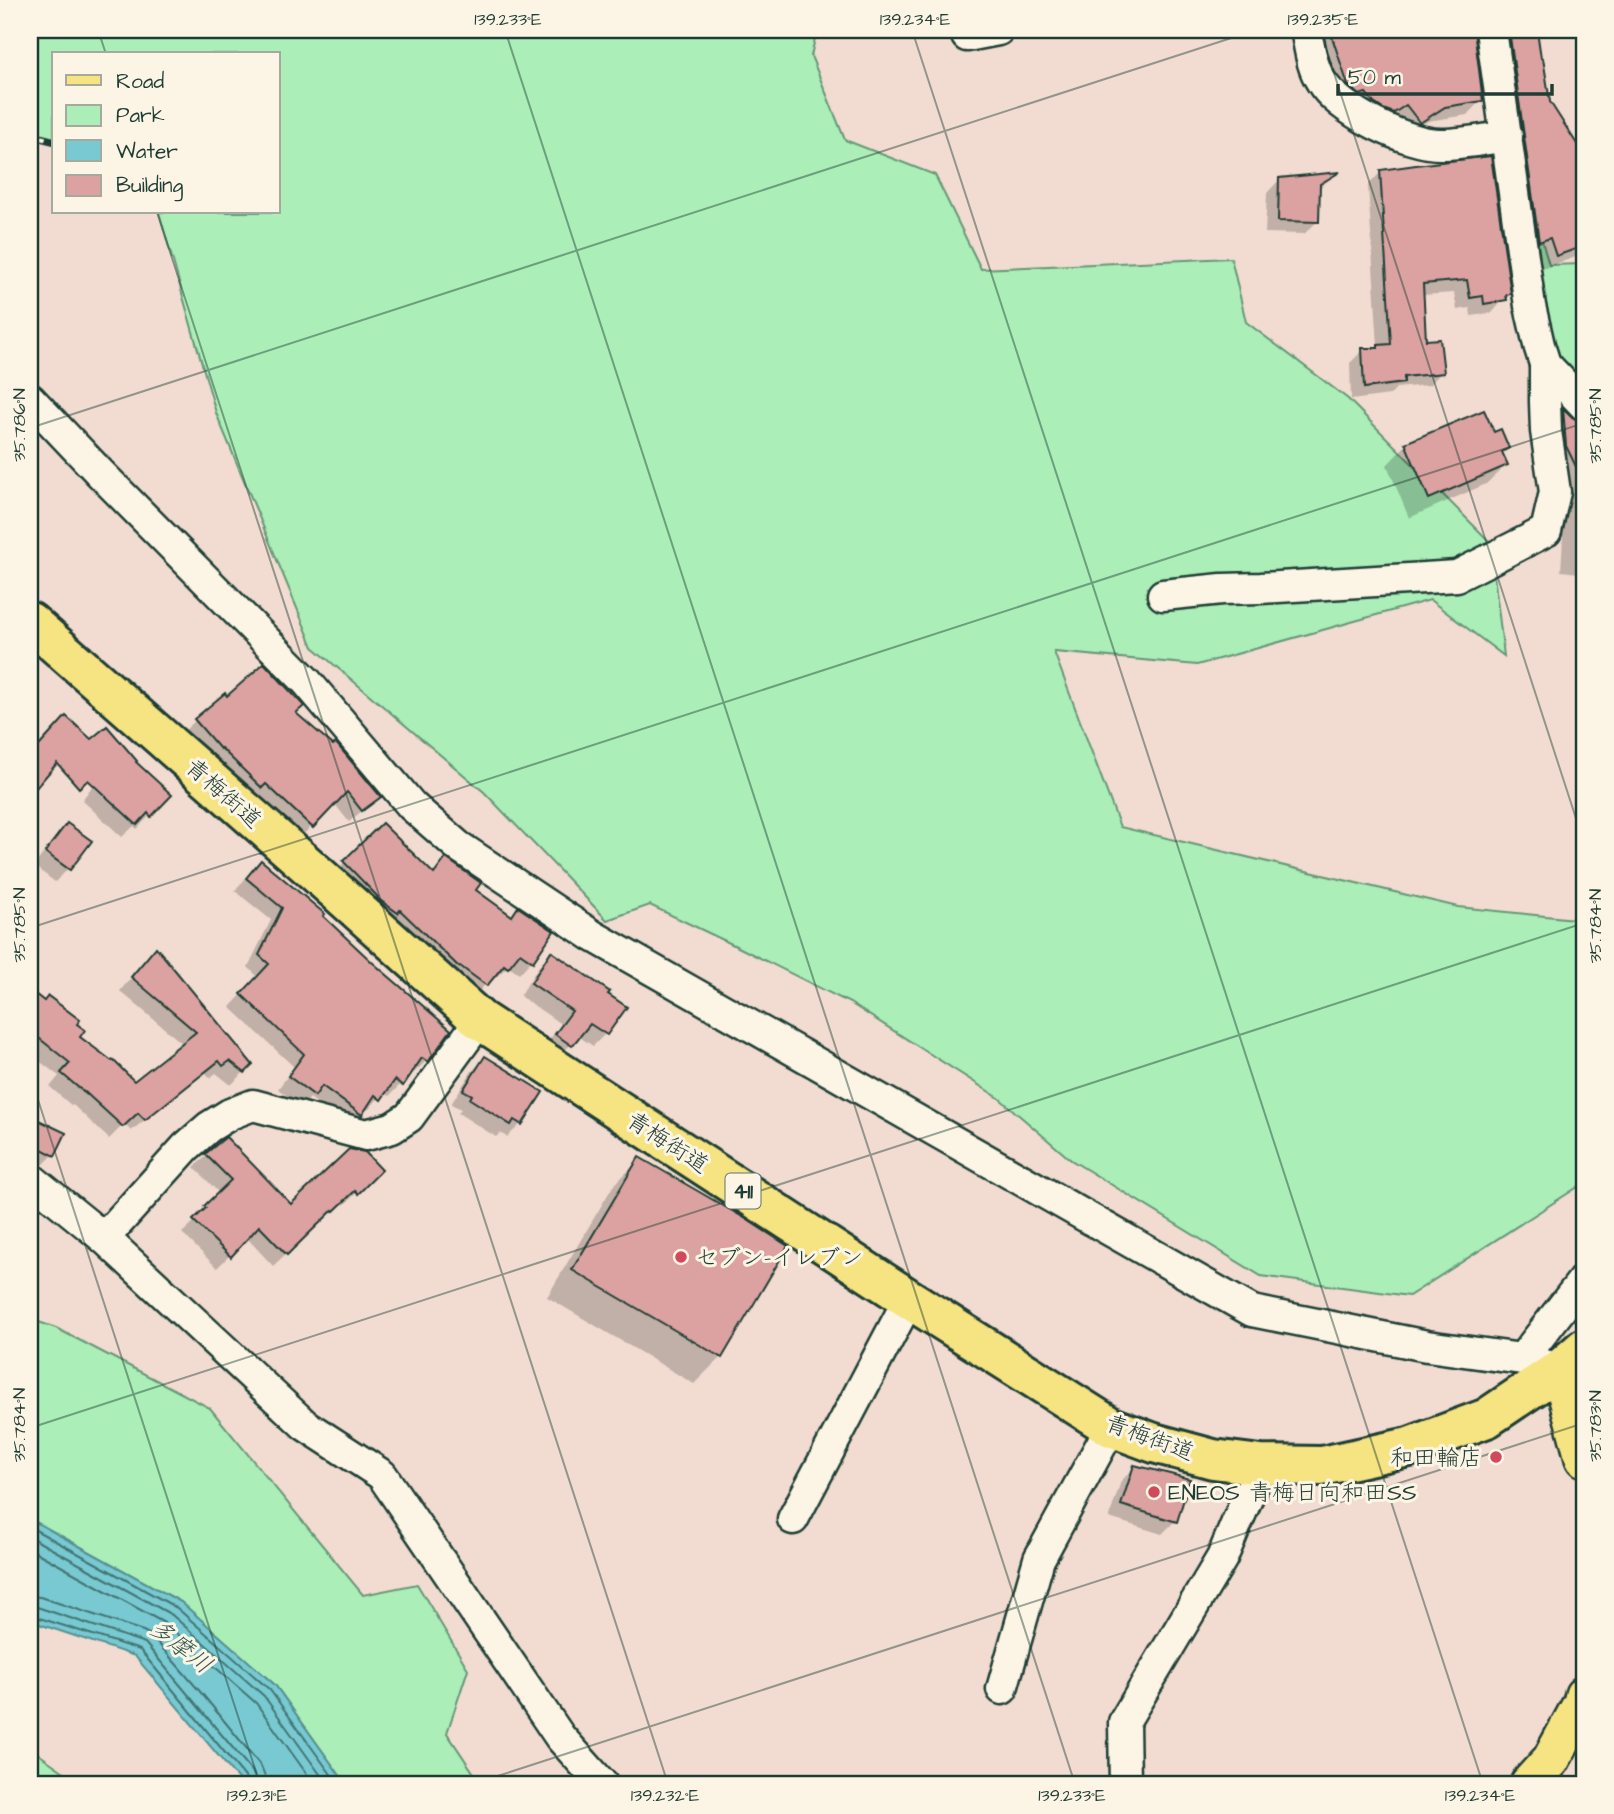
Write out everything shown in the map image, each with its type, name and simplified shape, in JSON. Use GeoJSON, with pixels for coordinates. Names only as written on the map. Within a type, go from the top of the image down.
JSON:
{"type":"FeatureCollection","features":[{"type":"Feature","properties":{"kind":"highway","name":"青梅街道"},"geometry":{"type":"LineString","coordinates":[[30,622],[480,1020],[1111,1427],[1154,1443],[1213,1459],[1261,1465],[1322,1466],[1409,1447],[1486,1418],[1576,1360]]}},
{"type":"Feature","properties":{"kind":"main road"},"geometry":{"type":"LineString","coordinates":[[1576,1360],[1584,1458]]}},
{"type":"Feature","properties":{"kind":"main road"},"geometry":{"type":"LineString","coordinates":[[1529,1784],[1551,1759],[1584,1695]]}},
{"type":"Feature","properties":{"kind":"street"},"geometry":{"type":"LineString","coordinates":[[967,36],[999,30]]}},
{"type":"Feature","properties":{"kind":"street"},"geometry":{"type":"LineString","coordinates":[[1306,30],[1314,69],[1322,84],[1342,103],[1392,133],[1427,143],[1443,144],[1507,136]]}},
{"type":"Feature","properties":{"kind":"street"},"geometry":{"type":"LineString","coordinates":[[1163,595],[1222,589],[1457,576],[1546,531],[1555,492],[1546,431],[1545,364],[1530,306],[1491,30]]}},
{"type":"Feature","properties":{"kind":"street"},"geometry":{"type":"LineString","coordinates":[[1545,364],[1584,405]]}},
{"type":"Feature","properties":{"kind":"street"},"geometry":{"type":"LineString","coordinates":[[30,399],[307,682],[412,806],[458,846],[593,936],[1252,1311],[1427,1346],[1522,1359],[1576,1360],[1584,1404]]}},
{"type":"Feature","properties":{"kind":"street"},"geometry":{"type":"LineString","coordinates":[[104,1238],[186,1147],[209,1127],[230,1114],[253,1105],[366,1135],[392,1128],[409,1117],[480,1020]]}},
{"type":"Feature","properties":{"kind":"street"},"geometry":{"type":"LineString","coordinates":[[30,1178],[104,1238],[305,1425],[382,1475],[560,1737],[602,1784]]}},
{"type":"Feature","properties":{"kind":"street"},"geometry":{"type":"LineString","coordinates":[[1522,1359],[1584,1279]]}},
{"type":"Feature","properties":{"kind":"street"},"geometry":{"type":"LineString","coordinates":[[793,1519],[909,1299]]}},
{"type":"Feature","properties":{"kind":"street"},"geometry":{"type":"LineString","coordinates":[[1002,1689],[1040,1559],[1111,1427]]}},
{"type":"Feature","properties":{"kind":"street"},"geometry":{"type":"LineString","coordinates":[[1125,1784],[1124,1721],[1222,1558],[1261,1465]]}},
{"type":"Feature","properties":{"kind":"green space"},"geometry":{"type":"Polygon","coordinates":[[[30,30],[817,30],[811,56],[845,140],[935,175],[981,269],[1231,258],[1246,322],[1348,399],[1490,542],[1504,656],[1430,600],[1197,665],[1054,652],[1120,827],[1458,907],[1584,920],[1584,1183],[1409,1296],[1261,1276],[1071,1160],[999,1098],[850,1003],[650,905],[607,920],[484,792],[313,647],[216,413],[160,214],[280,214],[280,52],[52,52],[52,140],[30,131],[30,30]]]}},
{"type":"Feature","properties":{"kind":"green space"},"geometry":{"type":"Polygon","coordinates":[[[1530,200],[1549,265],[1584,264],[1584,395],[1549,353],[1530,200]]]}},
{"type":"Feature","properties":{"kind":"green space"},"geometry":{"type":"Polygon","coordinates":[[[30,1319],[56,1328],[210,1408],[363,1595],[417,1584],[468,1669],[447,1733],[481,1784],[346,1784],[275,1685],[181,1602],[30,1519],[30,1319]]]}},
{"type":"Feature","properties":{"kind":"green space"},"geometry":{"type":"Polygon","coordinates":[[[30,1748],[81,1784],[30,1784],[30,1748]]]}},
{"type":"Feature","properties":{"kind":"water","name":"多摩川"},"geometry":{"type":"Polygon","coordinates":[[[30,1519],[181,1602],[275,1685],[346,1784],[242,1784],[135,1656],[30,1621],[30,1519]]]}},
{"type":"Feature","properties":{"kind":"building"},"geometry":{"type":"Polygon","coordinates":[[[1353,30],[1474,30],[1483,101],[1445,107],[1420,123],[1406,105],[1394,113],[1383,109],[1366,93],[1360,95],[1348,85],[1332,37],[1353,30]]]}},
{"type":"Feature","properties":{"kind":"building"},"geometry":{"type":"Polygon","coordinates":[[[1509,30],[1537,30],[1550,102],[1584,155],[1584,246],[1556,256],[1550,238],[1539,242],[1509,30]]]}},
{"type":"Feature","properties":{"kind":"building"},"geometry":{"type":"Polygon","coordinates":[[[1491,156],[1511,294],[1506,295],[1507,300],[1484,304],[1483,296],[1470,298],[1467,280],[1423,284],[1426,340],[1440,339],[1444,373],[1404,377],[1404,383],[1364,388],[1362,348],[1378,348],[1378,345],[1391,344],[1380,170],[1491,156]]]}},
{"type":"Feature","properties":{"kind":"building"},"geometry":{"type":"Polygon","coordinates":[[[1340,172],[1320,184],[1319,222],[1278,221],[1279,178],[1340,172]]]}},
{"type":"Feature","properties":{"kind":"building"},"geometry":{"type":"Polygon","coordinates":[[[1563,408],[1582,422],[1584,427],[1584,483],[1566,446],[1563,408]]]}},
{"type":"Feature","properties":{"kind":"building"},"geometry":{"type":"Polygon","coordinates":[[[1484,410],[1494,432],[1501,429],[1509,448],[1502,452],[1508,465],[1429,499],[1405,443],[1484,410]]]}},
{"type":"Feature","properties":{"kind":"building"},"geometry":{"type":"Polygon","coordinates":[[[264,663],[304,706],[296,713],[333,745],[336,743],[381,797],[362,811],[347,792],[313,828],[266,784],[262,788],[220,749],[194,719],[225,693],[227,696],[264,663]]]}},
{"type":"Feature","properties":{"kind":"building"},"geometry":{"type":"Polygon","coordinates":[[[66,716],[91,739],[107,726],[136,762],[172,795],[151,817],[148,813],[137,825],[88,780],[79,788],[57,763],[30,795],[30,756],[66,716]]]}},
{"type":"Feature","properties":{"kind":"building"},"geometry":{"type":"Polygon","coordinates":[[[67,823],[92,841],[70,870],[45,852],[67,823]]]}},
{"type":"Feature","properties":{"kind":"building"},"geometry":{"type":"Polygon","coordinates":[[[382,823],[434,874],[446,858],[481,883],[476,890],[512,916],[518,907],[554,931],[533,962],[520,953],[508,968],[504,965],[487,986],[459,967],[400,910],[398,913],[377,898],[343,861],[382,823]]]}},
{"type":"Feature","properties":{"kind":"building"},"geometry":{"type":"Polygon","coordinates":[[[261,860],[325,914],[323,916],[372,962],[451,1030],[428,1062],[422,1058],[403,1086],[395,1080],[381,1100],[375,1095],[362,1115],[322,1086],[315,1096],[288,1076],[304,1054],[241,994],[269,964],[259,955],[282,908],[246,878],[261,860]]]}},
{"type":"Feature","properties":{"kind":"building"},"geometry":{"type":"Polygon","coordinates":[[[156,947],[253,1065],[245,1073],[230,1061],[223,1066],[219,1061],[145,1120],[138,1113],[123,1127],[61,1073],[70,1063],[30,1031],[30,990],[44,1001],[48,996],[80,1020],[77,1024],[85,1030],[80,1037],[113,1060],[134,1081],[196,1032],[131,977],[156,947]]]}},
{"type":"Feature","properties":{"kind":"building"},"geometry":{"type":"Polygon","coordinates":[[[551,951],[627,1007],[607,1035],[590,1024],[572,1046],[555,1034],[572,1011],[531,983],[551,951]]]}},
{"type":"Feature","properties":{"kind":"building"},"geometry":{"type":"Polygon","coordinates":[[[485,1056],[543,1092],[522,1125],[514,1120],[511,1125],[470,1099],[472,1095],[463,1090],[485,1056]]]}},
{"type":"Feature","properties":{"kind":"building"},"geometry":{"type":"Polygon","coordinates":[[[30,1116],[66,1133],[55,1156],[30,1143],[30,1116]]]}},
{"type":"Feature","properties":{"kind":"building"},"geometry":{"type":"Polygon","coordinates":[[[226,1137],[291,1204],[349,1149],[365,1152],[382,1170],[358,1194],[355,1191],[333,1210],[287,1255],[259,1226],[231,1257],[193,1220],[231,1180],[205,1154],[226,1137]]]}},
{"type":"Feature","properties":{"kind":"building","name":"セブン-イレブン"},"geometry":{"type":"Polygon","coordinates":[[[639,1157],[788,1246],[722,1358],[572,1270],[639,1157]]]}},
{"type":"Feature","properties":{"kind":"building"},"geometry":{"type":"Polygon","coordinates":[[[1134,1465],[1190,1479],[1177,1522],[1121,1505],[1134,1465]]]}},
{"type":"Feature","properties":{"kind":"railway"},"geometry":{"type":"LineString","coordinates":[[30,135],[52,140]]}},
{"type":"Feature","properties":{"kind":"place","name":"セブン-イレブン"},"geometry":{"type":"Point","coordinates":[681,1257]}},
{"type":"Feature","properties":{"kind":"place","name":"和田輪店"},"geometry":{"type":"Point","coordinates":[1496,1457]}},
{"type":"Feature","properties":{"kind":"place","name":"ENEOS 青梅日向和田SS"},"geometry":{"type":"Point","coordinates":[1154,1492]}}]}
